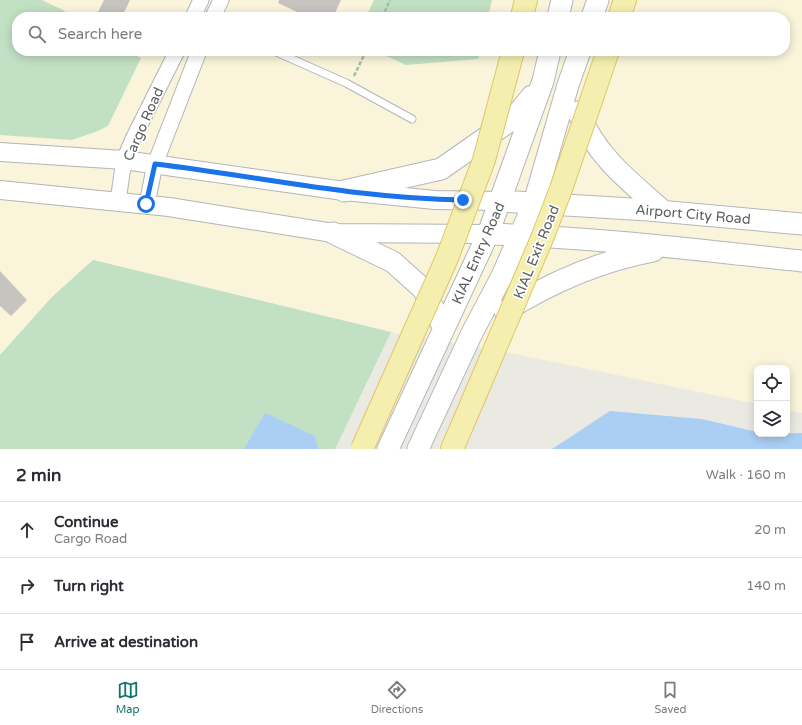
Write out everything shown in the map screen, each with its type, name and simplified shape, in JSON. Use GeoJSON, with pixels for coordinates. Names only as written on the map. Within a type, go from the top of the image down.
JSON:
{"type":"FeatureCollection","features":[{"type":"Feature","properties":{"kind":"main road"},"geometry":{"type":"LineString","coordinates":[[523,12],[526,0]]}},
{"type":"Feature","properties":{"kind":"main road"},"geometry":{"type":"LineString","coordinates":[[559,12],[562,0]]}},
{"type":"Feature","properties":{"kind":"main road"},"geometry":{"type":"LineString","coordinates":[[594,12],[598,0]]}},
{"type":"Feature","properties":{"kind":"main road"},"geometry":{"type":"LineString","coordinates":[[621,12],[625,0]]}},
{"type":"Feature","properties":{"kind":"main road","name":"KIAL Entry Road"},"geometry":{"type":"LineString","coordinates":[[362,449],[447,258],[484,160],[512,56]]}},
{"type":"Feature","properties":{"kind":"main road","name":"KIAL Entry Road"},"geometry":{"type":"LineString","coordinates":[[388,449],[488,234],[544,81],[549,56]]}},
{"type":"Feature","properties":{"kind":"main road","name":"KIAL Exit Road"},"geometry":{"type":"LineString","coordinates":[[472,333],[502,276],[534,203],[578,56]]}},
{"type":"Feature","properties":{"kind":"main road","name":"KIAL Exit Road"},"geometry":{"type":"LineString","coordinates":[[452,449],[546,229],[606,56]]}},
{"type":"Feature","properties":{"kind":"main road"},"geometry":{"type":"LineString","coordinates":[[344,190],[441,169],[514,118],[544,81]]}},
{"type":"Feature","properties":{"kind":"main road"},"geometry":{"type":"LineString","coordinates":[[568,86],[591,139],[619,172],[663,211]]}},
{"type":"Feature","properties":{"kind":"main road","name":"Airport City Road"},"geometry":{"type":"LineString","coordinates":[[500,201],[663,211],[802,224]]}},
{"type":"Feature","properties":{"kind":"main road"},"geometry":{"type":"LineString","coordinates":[[333,233],[393,262],[423,289],[444,328]]}},
{"type":"Feature","properties":{"kind":"main road"},"geometry":{"type":"LineString","coordinates":[[488,234],[520,235],[673,248],[802,262]]}},
{"type":"Feature","properties":{"kind":"main road"},"geometry":{"type":"LineString","coordinates":[[418,449],[472,333],[524,300],[566,279],[625,258],[673,248]]}},
{"type":"Feature","properties":{"kind":"street"},"geometry":{"type":"LineString","coordinates":[[195,12],[201,0]]}},
{"type":"Feature","properties":{"kind":"street"},"geometry":{"type":"LineString","coordinates":[[215,12],[221,0]]}},
{"type":"Feature","properties":{"kind":"street","name":"Cargo Road"},"geometry":{"type":"LineString","coordinates":[[118,201],[124,160],[174,56]]}},
{"type":"Feature","properties":{"kind":"street","name":"Cargo Road"},"geometry":{"type":"LineString","coordinates":[[146,204],[155,164],[197,56]]}},
{"type":"Feature","properties":{"kind":"street"},"geometry":{"type":"LineString","coordinates":[[0,152],[124,160],[344,190],[435,200],[500,201]]}},
{"type":"Feature","properties":{"kind":"street"},"geometry":{"type":"LineString","coordinates":[[0,190],[146,204],[333,233],[488,234]]}},
{"type":"Feature","properties":{"kind":"lane"},"geometry":{"type":"LineString","coordinates":[[285,56],[350,86],[412,119]]}},
{"type":"Feature","properties":{"kind":"path"},"geometry":{"type":"LineString","coordinates":[[384,12],[390,0]]}},
{"type":"Feature","properties":{"kind":"path"},"geometry":{"type":"LineString","coordinates":[[350,86],[364,56]]}},
{"type":"Feature","properties":{"kind":"shaded area"},"geometry":{"type":"Polygon","coordinates":[[[0,0],[802,0],[802,413],[790,411],[790,365],[754,365],[754,403],[515,354],[391,332],[93,260],[52,297],[0,355],[0,0]]]}},
{"type":"Feature","properties":{"kind":"green space"},"geometry":{"type":"Polygon","coordinates":[[[0,0],[42,0],[65,11],[12,12],[12,56],[137,56],[141,58],[108,126],[72,140],[0,135],[0,0]]]}},
{"type":"Feature","properties":{"kind":"green space"},"geometry":{"type":"Polygon","coordinates":[[[374,0],[492,0],[489,12],[368,12],[374,0]]]}},
{"type":"Feature","properties":{"kind":"green space"},"geometry":{"type":"Polygon","coordinates":[[[386,56],[479,56],[478,59],[406,65],[386,56]]]}},
{"type":"Feature","properties":{"kind":"green space"},"geometry":{"type":"Polygon","coordinates":[[[93,260],[391,332],[335,449],[0,449],[0,355],[52,297],[93,260]]]}},
{"type":"Feature","properties":{"kind":"water"},"geometry":{"type":"Polygon","coordinates":[[[610,411],[702,419],[754,431],[754,437],[790,437],[790,433],[802,433],[802,449],[552,449],[610,411]]]}},
{"type":"Feature","properties":{"kind":"water"},"geometry":{"type":"Polygon","coordinates":[[[265,413],[315,436],[318,449],[244,449],[265,413]]]}},
{"type":"Feature","properties":{"kind":"building"},"geometry":{"type":"Polygon","coordinates":[[[104,0],[130,0],[124,12],[98,12],[104,0]]]}},
{"type":"Feature","properties":{"kind":"building"},"geometry":{"type":"Polygon","coordinates":[[[279,0],[341,0],[335,12],[297,12],[278,3],[279,0]]]}},
{"type":"Feature","properties":{"kind":"building"},"geometry":{"type":"Polygon","coordinates":[[[0,271],[27,300],[11,316],[0,306],[0,271]]]}},
{"type":"Feature","properties":{"kind":"route"},"geometry":{"type":"LineString","coordinates":[[146,204],[155,164],[308,186],[435,200],[463,200]]}}]}
